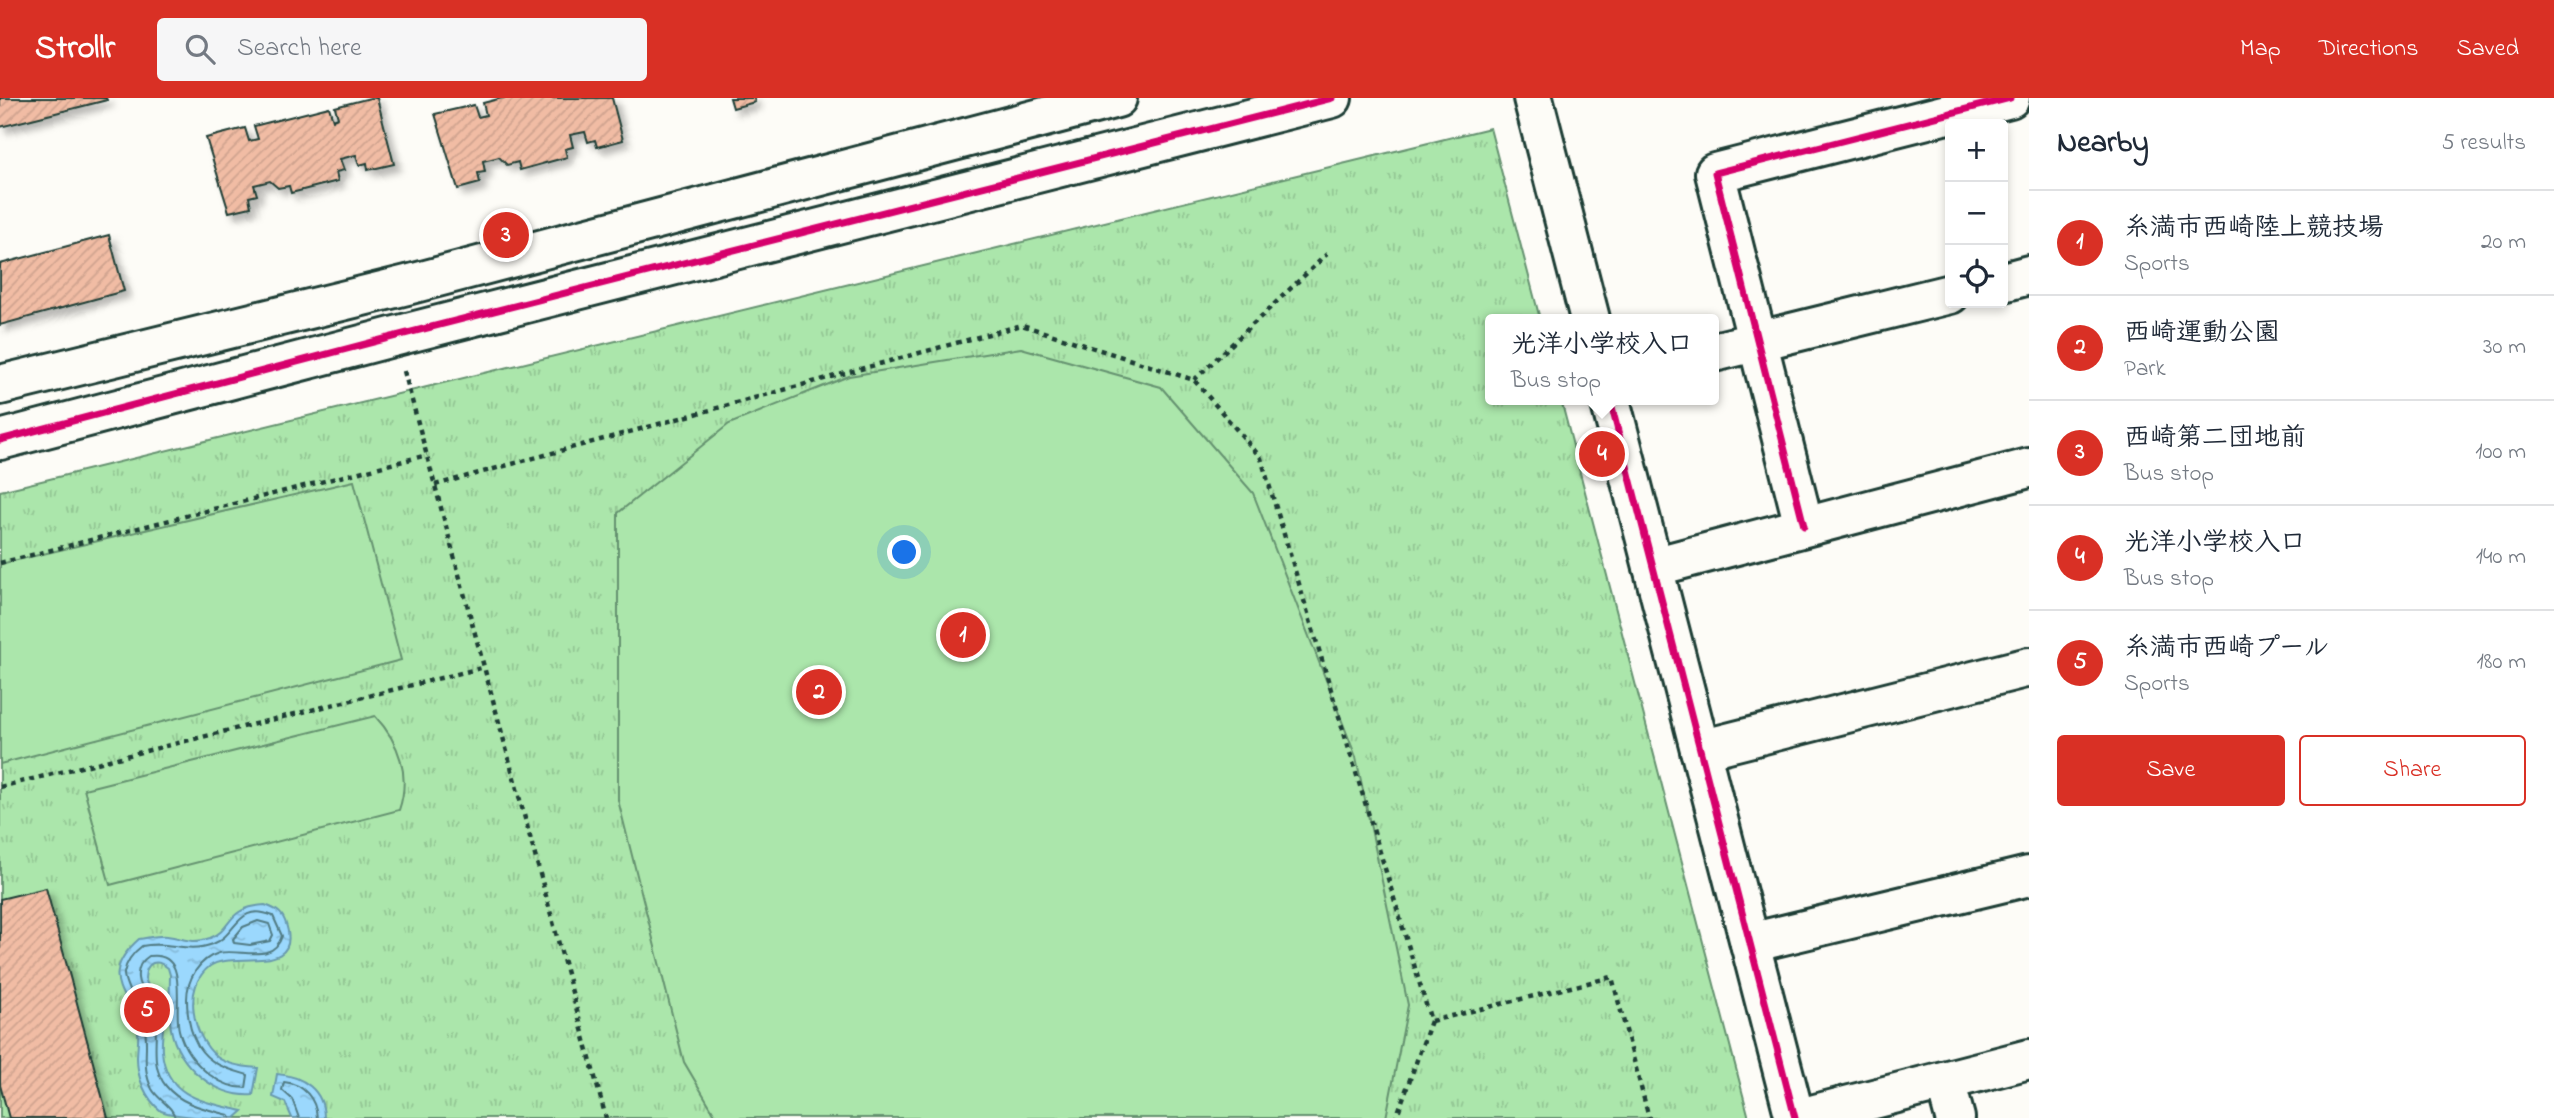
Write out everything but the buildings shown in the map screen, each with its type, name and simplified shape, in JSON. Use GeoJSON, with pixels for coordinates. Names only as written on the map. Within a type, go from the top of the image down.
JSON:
{"type":"FeatureCollection","features":[{"type":"Feature","properties":{"kind":"street"},"geometry":{"type":"LineString","coordinates":[[0,440],[396,336],[1332,98]]}},
{"type":"Feature","properties":{"kind":"street"},"geometry":{"type":"LineString","coordinates":[[1533,98],[1589,314]]}},
{"type":"Feature","properties":{"kind":"street"},"geometry":{"type":"LineString","coordinates":[[1804,526],[1715,173],[2010,98]]}},
{"type":"Feature","properties":{"kind":"street"},"geometry":{"type":"LineString","coordinates":[[0,385],[407,285],[1107,99]]}},
{"type":"Feature","properties":{"kind":"street"},"geometry":{"type":"LineString","coordinates":[[2008,281],[2029,275]]}},
{"type":"Feature","properties":{"kind":"street"},"geometry":{"type":"LineString","coordinates":[[1719,351],[1945,295]]}},
{"type":"Feature","properties":{"kind":"street"},"geometry":{"type":"LineString","coordinates":[[1611,405],[1797,1118],[2029,1059]]}},
{"type":"Feature","properties":{"kind":"street"},"geometry":{"type":"LineString","coordinates":[[1653,567],[2029,468]]}},
{"type":"Feature","properties":{"kind":"street"},"geometry":{"type":"LineString","coordinates":[[1700,750],[2029,667]]}},
{"type":"Feature","properties":{"kind":"street"},"geometry":{"type":"LineString","coordinates":[[1750,943],[2029,876]]}},
{"type":"Feature","properties":{"kind":"street"},"geometry":{"type":"LineString","coordinates":[[1945,1081],[1955,1118]]}},
{"type":"Feature","properties":{"kind":"path"},"geometry":{"type":"LineString","coordinates":[[1194,380],[1326,254]]}},
{"type":"Feature","properties":{"kind":"path"},"geometry":{"type":"LineString","coordinates":[[435,485],[1023,325],[1194,380],[1261,458],[1431,1020],[1396,1118]]}},
{"type":"Feature","properties":{"kind":"path"},"geometry":{"type":"LineString","coordinates":[[396,336],[606,1118]]}},
{"type":"Feature","properties":{"kind":"path"},"geometry":{"type":"LineString","coordinates":[[0,563],[427,455]]}},
{"type":"Feature","properties":{"kind":"path"},"geometry":{"type":"LineString","coordinates":[[0,787],[485,666]]}},
{"type":"Feature","properties":{"kind":"path"},"geometry":{"type":"LineString","coordinates":[[1431,1020],[1612,978],[1649,1118]]}},
{"type":"Feature","properties":{"kind":"green space"},"geometry":{"type":"Polygon","coordinates":[[[1490,128],[1539,314],[1485,314],[1485,405],[1562,405],[1749,1118],[0,1118],[0,491],[1490,128]]]}},
{"type":"Feature","properties":{"kind":"green space"},"geometry":{"type":"Polygon","coordinates":[[[1021,348],[1161,387],[1253,493],[1356,757],[1408,1005],[1386,1118],[717,1118],[684,1062],[618,800],[618,513],[729,424],[849,376],[1021,348]]]}},
{"type":"Feature","properties":{"kind":"green space"},"geometry":{"type":"Polygon","coordinates":[[[354,481],[401,660],[0,764],[0,564],[354,481]]]}},
{"type":"Feature","properties":{"kind":"green space"},"geometry":{"type":"Polygon","coordinates":[[[375,716],[391,737],[400,760],[404,784],[399,810],[110,885],[84,789],[375,716]]]}},
{"type":"Feature","properties":{"kind":"water"},"geometry":{"type":"Polygon","coordinates":[[[265,905],[282,915],[285,921],[289,939],[285,950],[264,959],[234,960],[210,966],[201,975],[193,998],[196,1025],[208,1048],[226,1062],[258,1068],[253,1095],[225,1091],[200,1077],[190,1066],[181,1055],[171,1029],[168,968],[152,963],[147,968],[145,978],[162,1012],[162,1051],[171,1079],[190,1095],[243,1111],[235,1118],[207,1118],[161,1111],[150,1100],[140,1080],[137,1065],[137,1025],[119,984],[118,970],[121,961],[139,939],[164,936],[192,941],[203,940],[218,934],[242,910],[265,905]]]}},
{"type":"Feature","properties":{"kind":"water"},"geometry":{"type":"Polygon","coordinates":[[[277,1074],[295,1078],[310,1086],[320,1100],[324,1118],[292,1118],[285,1102],[273,1097],[277,1074]]]}},
{"type":"Feature","properties":{"kind":"cycle path"},"geometry":{"type":"LineString","coordinates":[[0,440],[396,336],[1332,98]]}},
{"type":"Feature","properties":{"kind":"cycle path"},"geometry":{"type":"LineString","coordinates":[[1804,526],[1715,173],[2010,98]]}},
{"type":"Feature","properties":{"kind":"cycle path"},"geometry":{"type":"LineString","coordinates":[[1611,405],[1795,1118]]}},
{"type":"Feature","properties":{"kind":"place","name":"西崎第二団地前"},"geometry":{"type":"Point","coordinates":[506,235]}},
{"type":"Feature","properties":{"kind":"place","name":"光洋小学校入口"},"geometry":{"type":"Point","coordinates":[1602,454]}},
{"type":"Feature","properties":{"kind":"place","name":"糸満市西崎陸上競技場"},"geometry":{"type":"Point","coordinates":[963,635]}},
{"type":"Feature","properties":{"kind":"place","name":"西崎運動公園"},"geometry":{"type":"Point","coordinates":[819,692]}},
{"type":"Feature","properties":{"kind":"place","name":"糸満市西崎プール"},"geometry":{"type":"Point","coordinates":[147,1010]}}]}
